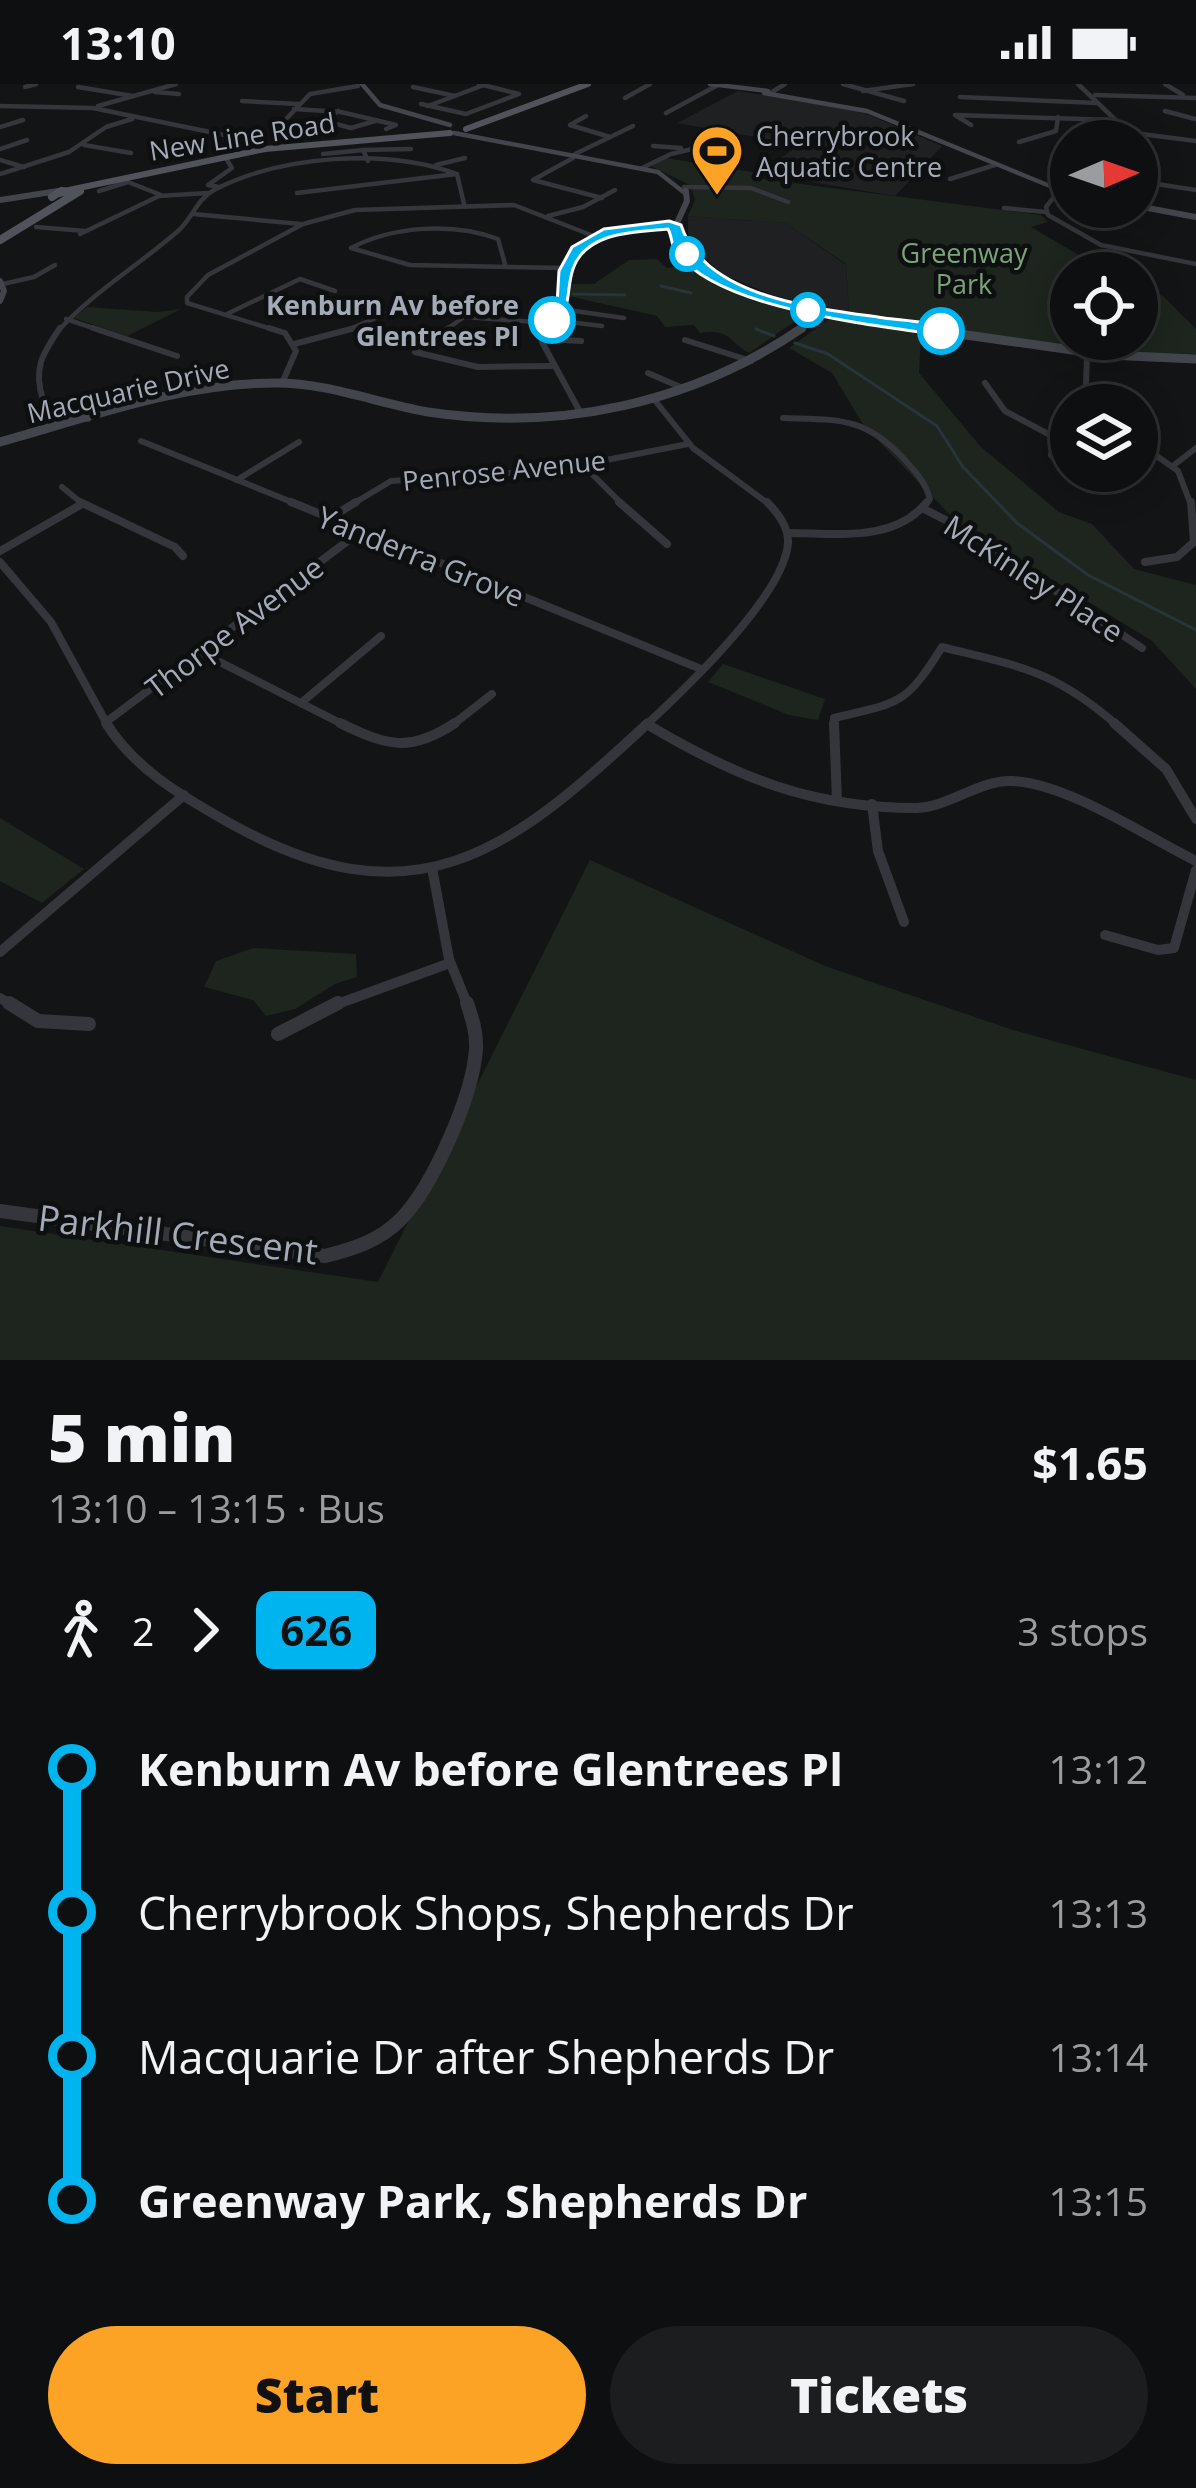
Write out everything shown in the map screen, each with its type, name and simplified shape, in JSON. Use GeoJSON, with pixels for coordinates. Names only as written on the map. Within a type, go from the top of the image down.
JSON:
{"type":"FeatureCollection","features":[{"type":"Feature","properties":{"kind":"main road","name":"New Line Road"},"geometry":{"type":"LineString","coordinates":[[71,193],[256,150],[400,129],[458,129],[584,84]]}},
{"type":"Feature","properties":{"kind":"main road"},"geometry":{"type":"LineString","coordinates":[[359,85],[380,105],[479,135],[642,168],[684,187],[688,197],[674,225],[680,245],[708,272],[748,292],[815,313],[1050,348]]}},
{"type":"Feature","properties":{"kind":"main road"},"geometry":{"type":"LineString","coordinates":[[359,85],[374,105],[440,129],[479,135]]}},
{"type":"Feature","properties":{"kind":"main road"},"geometry":{"type":"LineString","coordinates":[[714,85],[867,111],[1050,186]]}},
{"type":"Feature","properties":{"kind":"main road","name":"New Line Road"},"geometry":{"type":"LineString","coordinates":[[400,129],[440,129]]}},
{"type":"Feature","properties":{"kind":"main road"},"geometry":{"type":"LineString","coordinates":[[0,243],[55,199],[71,193]]}},
{"type":"Feature","properties":{"kind":"main road"},"geometry":{"type":"LineString","coordinates":[[0,200],[55,199],[71,193]]}},
{"type":"Feature","properties":{"kind":"main road"},"geometry":{"type":"LineString","coordinates":[[1158,210],[1196,217]]}},
{"type":"Feature","properties":{"kind":"main road"},"geometry":{"type":"LineString","coordinates":[[0,302],[1,283]]}},
{"type":"Feature","properties":{"kind":"main road","name":"Macquarie Drive"},"geometry":{"type":"LineString","coordinates":[[0,442],[217,388],[281,383],[452,415],[527,416],[580,410],[653,398],[719,378],[751,361],[815,313]]}},
{"type":"Feature","properties":{"kind":"main road"},"geometry":{"type":"LineString","coordinates":[[1158,357],[1196,359]]}},
{"type":"Feature","properties":{"kind":"street"},"geometry":{"type":"LineString","coordinates":[[25,87],[36,84]]}},
{"type":"Feature","properties":{"kind":"street"},"geometry":{"type":"LineString","coordinates":[[93,108],[176,84]]}},
{"type":"Feature","properties":{"kind":"street"},"geometry":{"type":"LineString","coordinates":[[481,84],[519,92],[462,115],[427,106],[454,96],[481,84]]}},
{"type":"Feature","properties":{"kind":"street"},"geometry":{"type":"LineString","coordinates":[[625,98],[650,84]]}},
{"type":"Feature","properties":{"kind":"street"},"geometry":{"type":"LineString","coordinates":[[770,93],[785,84]]}},
{"type":"Feature","properties":{"kind":"street"},"geometry":{"type":"LineString","coordinates":[[843,84],[904,101]]}},
{"type":"Feature","properties":{"kind":"street"},"geometry":{"type":"LineString","coordinates":[[863,92],[913,84]]}},
{"type":"Feature","properties":{"kind":"street"},"geometry":{"type":"LineString","coordinates":[[1078,84],[1095,95],[1196,98]]}},
{"type":"Feature","properties":{"kind":"street"},"geometry":{"type":"LineString","coordinates":[[1166,84],[1183,95]]}},
{"type":"Feature","properties":{"kind":"street"},"geometry":{"type":"LineString","coordinates":[[287,118],[323,88],[359,85]]}},
{"type":"Feature","properties":{"kind":"street"},"geometry":{"type":"LineString","coordinates":[[666,113],[714,85]]}},
{"type":"Feature","properties":{"kind":"street"},"geometry":{"type":"LineString","coordinates":[[78,87],[133,96]]}},
{"type":"Feature","properties":{"kind":"street"},"geometry":{"type":"LineString","coordinates":[[413,87],[454,96]]}},
{"type":"Feature","properties":{"kind":"street"},"geometry":{"type":"LineString","coordinates":[[1029,98],[1030,88]]}},
{"type":"Feature","properties":{"kind":"street"},"geometry":{"type":"LineString","coordinates":[[151,91],[174,95]]}},
{"type":"Feature","properties":{"kind":"street"},"geometry":{"type":"LineString","coordinates":[[1095,95],[1115,120]]}},
{"type":"Feature","properties":{"kind":"street"},"geometry":{"type":"LineString","coordinates":[[960,97],[1097,103]]}},
{"type":"Feature","properties":{"kind":"street"},"geometry":{"type":"LineString","coordinates":[[242,101],[338,111],[400,129]]}},
{"type":"Feature","properties":{"kind":"street"},"geometry":{"type":"LineString","coordinates":[[0,106],[93,108],[244,140]]}},
{"type":"Feature","properties":{"kind":"street"},"geometry":{"type":"LineString","coordinates":[[338,111],[325,122],[351,128],[375,121]]}},
{"type":"Feature","properties":{"kind":"street"},"geometry":{"type":"LineString","coordinates":[[1165,111],[1195,119]]}},
{"type":"Feature","properties":{"kind":"street"},"geometry":{"type":"LineString","coordinates":[[586,116],[570,125],[610,136]]}},
{"type":"Feature","properties":{"kind":"street"},"geometry":{"type":"LineString","coordinates":[[971,125],[955,116],[1115,120]]}},
{"type":"Feature","properties":{"kind":"street"},"geometry":{"type":"LineString","coordinates":[[0,174],[85,146],[106,127],[137,117]]}},
{"type":"Feature","properties":{"kind":"street"},"geometry":{"type":"LineString","coordinates":[[1019,142],[1055,131],[1058,117]]}},
{"type":"Feature","properties":{"kind":"street"},"geometry":{"type":"LineString","coordinates":[[1185,127],[1195,119]]}},
{"type":"Feature","properties":{"kind":"street"},"geometry":{"type":"LineString","coordinates":[[0,128],[23,120]]}},
{"type":"Feature","properties":{"kind":"street"},"geometry":{"type":"LineString","coordinates":[[602,198],[533,180],[633,126]]}},
{"type":"Feature","properties":{"kind":"street"},"geometry":{"type":"LineString","coordinates":[[386,129],[400,129]]}},
{"type":"Feature","properties":{"kind":"street"},"geometry":{"type":"LineString","coordinates":[[1158,136],[1196,141]]}},
{"type":"Feature","properties":{"kind":"street"},"geometry":{"type":"LineString","coordinates":[[0,149],[27,140]]}},
{"type":"Feature","properties":{"kind":"street"},"geometry":{"type":"LineString","coordinates":[[642,168],[726,141]]}},
{"type":"Feature","properties":{"kind":"street"},"geometry":{"type":"LineString","coordinates":[[85,146],[131,153]]}},
{"type":"Feature","properties":{"kind":"street"},"geometry":{"type":"LineString","coordinates":[[653,146],[685,151]]}},
{"type":"Feature","properties":{"kind":"street"},"geometry":{"type":"LineString","coordinates":[[323,154],[411,148]]}},
{"type":"Feature","properties":{"kind":"street"},"geometry":{"type":"LineString","coordinates":[[363,150],[368,161]]}},
{"type":"Feature","properties":{"kind":"street"},"geometry":{"type":"LineString","coordinates":[[36,227],[83,233],[161,195],[207,193],[290,169],[368,161],[436,165],[465,158]]}},
{"type":"Feature","properties":{"kind":"street"},"geometry":{"type":"LineString","coordinates":[[0,160],[24,166]]}},
{"type":"Feature","properties":{"kind":"street"},"geometry":{"type":"LineString","coordinates":[[219,188],[208,185],[232,168],[227,160]]}},
{"type":"Feature","properties":{"kind":"street"},"geometry":{"type":"LineString","coordinates":[[950,179],[995,164]]}},
{"type":"Feature","properties":{"kind":"street"},"geometry":{"type":"LineString","coordinates":[[436,165],[462,180],[464,204]]}},
{"type":"Feature","properties":{"kind":"street"},"geometry":{"type":"LineString","coordinates":[[297,194],[457,174]]}},
{"type":"Feature","properties":{"kind":"street"},"geometry":{"type":"LineString","coordinates":[[99,191],[128,182],[161,195]]}},
{"type":"Feature","properties":{"kind":"street"},"geometry":{"type":"LineString","coordinates":[[1158,184],[1196,190]]}},
{"type":"Feature","properties":{"kind":"street"},"geometry":{"type":"LineString","coordinates":[[684,187],[762,190],[788,202]]}},
{"type":"Feature","properties":{"kind":"street"},"geometry":{"type":"LineString","coordinates":[[548,215],[615,190]]}},
{"type":"Feature","properties":{"kind":"street"},"geometry":{"type":"LineString","coordinates":[[89,419],[50,404],[37,392],[38,364],[66,319],[193,214],[207,193]]}},
{"type":"Feature","properties":{"kind":"street"},"geometry":{"type":"LineString","coordinates":[[281,383],[295,359],[294,344],[269,325],[187,303],[187,298],[208,275],[303,224],[356,210],[514,206],[548,215],[596,237]]}},
{"type":"Feature","properties":{"kind":"street"},"geometry":{"type":"LineString","coordinates":[[1046,212],[1050,207]]}},
{"type":"Feature","properties":{"kind":"street"},"geometry":{"type":"LineString","coordinates":[[1004,208],[1046,212],[1057,223],[1101,244],[1196,264]]}},
{"type":"Feature","properties":{"kind":"street"},"geometry":{"type":"LineString","coordinates":[[193,214],[303,224]]}},
{"type":"Feature","properties":{"kind":"street"},"geometry":{"type":"LineString","coordinates":[[580,410],[551,366],[543,340],[561,309],[566,268],[577,250],[596,237],[635,226],[674,225]]}},
{"type":"Feature","properties":{"kind":"street"},"geometry":{"type":"LineString","coordinates":[[505,264],[499,239],[474,230],[376,233],[351,248],[410,265],[566,268]]}},
{"type":"Feature","properties":{"kind":"street"},"geometry":{"type":"LineString","coordinates":[[1,283],[34,277],[55,265]]}},
{"type":"Feature","properties":{"kind":"street"},"geometry":{"type":"LineString","coordinates":[[227,314],[299,279],[335,291]]}},
{"type":"Feature","properties":{"kind":"street"},"geometry":{"type":"LineString","coordinates":[[472,298],[464,317],[415,352],[478,367],[551,366]]}},
{"type":"Feature","properties":{"kind":"street"},"geometry":{"type":"LineString","coordinates":[[561,309],[624,318]]}},
{"type":"Feature","properties":{"kind":"street"},"geometry":{"type":"LineString","coordinates":[[294,344],[353,329],[392,311]]}},
{"type":"Feature","properties":{"kind":"street"},"geometry":{"type":"LineString","coordinates":[[464,317],[602,326]]}},
{"type":"Feature","properties":{"kind":"street"},"geometry":{"type":"LineString","coordinates":[[66,319],[177,356]]}},
{"type":"Feature","properties":{"kind":"street"},"geometry":{"type":"LineString","coordinates":[[543,340],[580,341]]}},
{"type":"Feature","properties":{"kind":"street"},"geometry":{"type":"LineString","coordinates":[[685,340],[751,361]]}},
{"type":"Feature","properties":{"kind":"street"},"geometry":{"type":"LineString","coordinates":[[648,373],[685,389]]}},
{"type":"Feature","properties":{"kind":"street"},"geometry":{"type":"LineString","coordinates":[[985,383],[989,394],[1016,420],[1050,435]]}},
{"type":"Feature","properties":{"kind":"street"},"geometry":{"type":"LineString","coordinates":[[0,562],[29,590],[106,722],[137,764],[290,854],[367,872],[432,868],[516,836],[650,725],[783,571],[788,532],[768,502],[688,444],[653,398]]}},
{"type":"Feature","properties":{"kind":"street"},"geometry":{"type":"LineString","coordinates":[[783,418],[836,418],[876,428],[928,490],[924,509],[890,530],[788,532]]}},
{"type":"Feature","properties":{"kind":"street","name":"Yanderra Grove"},"geometry":{"type":"LineString","coordinates":[[141,441],[701,669]]}},
{"type":"Feature","properties":{"kind":"street"},"geometry":{"type":"LineString","coordinates":[[237,480],[299,442]]}},
{"type":"Feature","properties":{"kind":"street","name":"Penrose Avenue"},"geometry":{"type":"LineString","coordinates":[[330,518],[391,481],[583,465],[688,444]]}},
{"type":"Feature","properties":{"kind":"street"},"geometry":{"type":"LineString","coordinates":[[1174,464],[1196,448]]}},
{"type":"Feature","properties":{"kind":"street"},"geometry":{"type":"LineString","coordinates":[[1145,562],[1177,556],[1194,542],[1191,489],[1174,464],[1158,454]]}},
{"type":"Feature","properties":{"kind":"street"},"geometry":{"type":"LineString","coordinates":[[583,465],[599,490],[654,527],[667,544]]}},
{"type":"Feature","properties":{"kind":"street"},"geometry":{"type":"LineString","coordinates":[[62,487],[82,504],[175,547],[182,556]]}},
{"type":"Feature","properties":{"kind":"street"},"geometry":{"type":"LineString","coordinates":[[0,550],[82,504]]}},
{"type":"Feature","properties":{"kind":"street","name":"McKinley Place"},"geometry":{"type":"LineString","coordinates":[[924,509],[961,528],[1142,648]]}},
{"type":"Feature","properties":{"kind":"street","name":"Thorpe Avenue"},"geometry":{"type":"LineString","coordinates":[[106,722],[361,531]]}},
{"type":"Feature","properties":{"kind":"street"},"geometry":{"type":"LineString","coordinates":[[301,703],[381,636]]}},
{"type":"Feature","properties":{"kind":"street"},"geometry":{"type":"LineString","coordinates":[[838,801],[834,718],[884,706],[914,692],[942,647],[1037,671],[1076,688],[1166,770],[1196,819]]}},
{"type":"Feature","properties":{"kind":"street"},"geometry":{"type":"LineString","coordinates":[[202,653],[378,742],[397,746],[444,733],[492,694]]}},
{"type":"Feature","properties":{"kind":"street"},"geometry":{"type":"LineString","coordinates":[[650,725],[759,784],[794,796],[872,805],[942,804],[990,784],[1023,781],[1047,787],[1196,861]]}},
{"type":"Feature","properties":{"kind":"street"},"geometry":{"type":"LineString","coordinates":[[0,952],[184,795]]}},
{"type":"Feature","properties":{"kind":"street"},"geometry":{"type":"LineString","coordinates":[[872,805],[878,851],[904,922]]}},
{"type":"Feature","properties":{"kind":"street","name":"Parkhill Crescent"},"geometry":{"type":"LineString","coordinates":[[0,1211],[325,1256],[371,1243],[423,1196],[471,1077],[477,1045],[474,1016],[450,963],[432,868]]}},
{"type":"Feature","properties":{"kind":"street"},"geometry":{"type":"LineString","coordinates":[[1105,935],[1158,950],[1174,948],[1196,870]]}},
{"type":"Feature","properties":{"kind":"street"},"geometry":{"type":"LineString","coordinates":[[278,1034],[346,999],[450,963]]}},
{"type":"Feature","properties":{"kind":"street"},"geometry":{"type":"LineString","coordinates":[[0,998],[38,1022],[89,1024]]}},
{"type":"Feature","properties":{"kind":"shaded area"},"geometry":{"type":"Polygon","coordinates":[[[738,91],[857,110],[942,146],[895,196],[758,173],[800,145],[677,123],[738,91]]]}},
{"type":"Feature","properties":{"kind":"shaded area"},"geometry":{"type":"Polygon","coordinates":[[[688,216],[786,223],[846,265],[849,312],[774,296],[724,275],[688,243],[688,216]]]}},
{"type":"Feature","properties":{"kind":"green space","name":"Greenway Park"},"geometry":{"type":"Polygon","coordinates":[[[666,158],[758,173],[754,178],[1041,215],[1048,222],[1031,227],[1074,252],[1050,252],[1050,345],[849,312],[846,264],[786,223],[688,216],[695,200],[690,185],[651,166],[666,158]]]}},
{"type":"Feature","properties":{"kind":"green space"},"geometry":{"type":"Polygon","coordinates":[[[657,259],[667,268],[688,265],[739,295],[804,315],[749,353],[723,334],[700,333],[694,325],[665,327],[657,316],[568,296],[570,284],[594,284],[629,260],[657,259]]]}},
{"type":"Feature","properties":{"kind":"green space","name":"Greenway Park"},"geometry":{"type":"Polygon","coordinates":[[[1158,294],[1196,329],[1196,354],[1158,353],[1158,294]]]}},
{"type":"Feature","properties":{"kind":"green space"},"geometry":{"type":"Polygon","coordinates":[[[87,307],[181,309],[127,336],[74,318],[87,307]]]}},
{"type":"Feature","properties":{"kind":"green space"},"geometry":{"type":"Polygon","coordinates":[[[829,319],[921,332],[919,373],[981,447],[1059,512],[1092,524],[1134,569],[1196,585],[1196,689],[1152,641],[955,520],[864,426],[832,373],[789,348],[829,319]]]}},
{"type":"Feature","properties":{"kind":"green space"},"geometry":{"type":"Polygon","coordinates":[[[723,664],[825,699],[818,720],[789,715],[708,682],[723,664]]]}},
{"type":"Feature","properties":{"kind":"green space"},"geometry":{"type":"Polygon","coordinates":[[[0,818],[84,869],[42,903],[0,881],[0,818]]]}},
{"type":"Feature","properties":{"kind":"green space"},"geometry":{"type":"Polygon","coordinates":[[[590,860],[825,966],[1013,1030],[1196,1080],[1196,1360],[0,1360],[0,1226],[378,1282],[590,860]]]}},
{"type":"Feature","properties":{"kind":"green space"},"geometry":{"type":"Polygon","coordinates":[[[253,948],[356,954],[357,977],[335,984],[295,1009],[266,1016],[253,1000],[204,987],[216,961],[253,948]]]}},
{"type":"Feature","properties":{"kind":"waterway"},"geometry":{"type":"LineString","coordinates":[[661,286],[691,293]]}},
{"type":"Feature","properties":{"kind":"waterway"},"geometry":{"type":"LineString","coordinates":[[573,294],[625,295]]}},
{"type":"Feature","properties":{"kind":"waterway"},"geometry":{"type":"LineString","coordinates":[[756,329],[774,336]]}},
{"type":"Feature","properties":{"kind":"waterway"},"geometry":{"type":"LineString","coordinates":[[795,343],[828,354],[937,426],[963,467],[1017,523],[1088,575],[1196,630]]}},
{"type":"Feature","properties":{"kind":"bus line","name":"626"},"geometry":{"type":"LineString","coordinates":[[552,320],[564,304],[566,271],[577,250],[608,232],[669,225],[677,228],[680,245],[699,265],[748,292],[808,310],[941,331]]}},
{"type":"Feature","properties":{"kind":"place","name":"Cherrybrook Aquatic Centre"},"geometry":{"type":"Point","coordinates":[717,197]}},
{"type":"Feature","properties":{"kind":"place","name":"Kenburn Av before Glentrees Pl"},"geometry":{"type":"Point","coordinates":[552,320]}}]}
